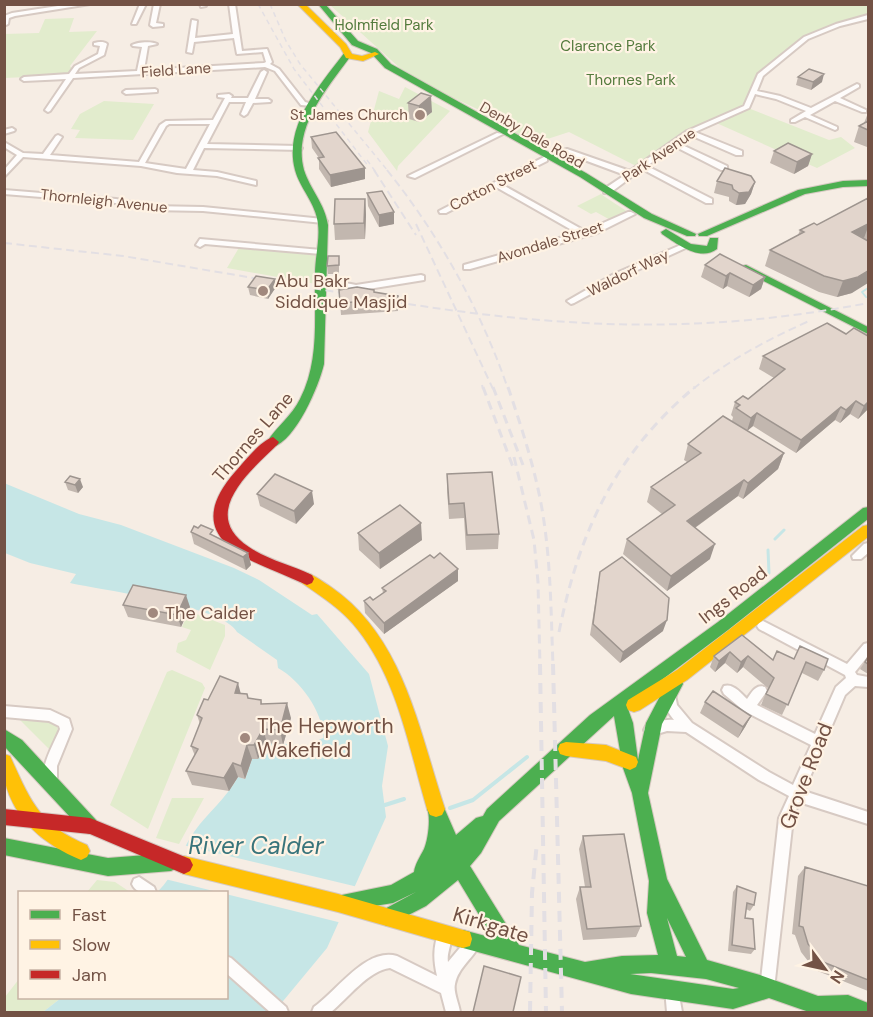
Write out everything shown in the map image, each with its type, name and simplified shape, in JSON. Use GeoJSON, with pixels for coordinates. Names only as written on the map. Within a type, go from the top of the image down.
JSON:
{"type":"FeatureCollection","features":[{"type":"Feature","properties":{"kind":"main road","name":"Denby Dale Road"},"geometry":{"type":"LineString","coordinates":[[300,4],[357,56],[544,159],[631,214],[707,246]]}},
{"type":"Feature","properties":{"kind":"main road","name":"Denby Dale Road"},"geometry":{"type":"LineString","coordinates":[[321,4],[355,43],[357,56]]}},
{"type":"Feature","properties":{"kind":"main road","name":"Denby Dale Road"},"geometry":{"type":"LineString","coordinates":[[357,56],[388,66],[586,177],[666,227],[707,246],[868,331]]}},
{"type":"Feature","properties":{"kind":"main road","name":"Thornes Lane"},"geometry":{"type":"LineString","coordinates":[[357,56],[310,105],[298,148],[300,177],[316,202],[323,221],[320,345],[309,400],[228,490],[221,502],[219,526],[234,544],[305,578],[342,605],[375,638],[387,659],[414,730],[437,811],[453,851],[483,907],[514,954]]}},
{"type":"Feature","properties":{"kind":"main road"},"geometry":{"type":"LineString","coordinates":[[707,246],[800,189],[840,182],[868,183]]}},
{"type":"Feature","properties":{"kind":"main road"},"geometry":{"type":"LineString","coordinates":[[707,246],[798,195],[827,188],[868,188]]}},
{"type":"Feature","properties":{"kind":"main road"},"geometry":{"type":"LineString","coordinates":[[866,516],[867,532]]}},
{"type":"Feature","properties":{"kind":"main road","name":"Ings Road"},"geometry":{"type":"LineString","coordinates":[[620,708],[866,516]]}},
{"type":"Feature","properties":{"kind":"main road","name":"Ings Road"},"geometry":{"type":"LineString","coordinates":[[387,917],[401,912],[425,897],[461,864],[486,831],[493,815],[588,730],[596,720],[682,675],[867,532]]}},
{"type":"Feature","properties":{"kind":"main road","name":"Ings Road"},"geometry":{"type":"LineString","coordinates":[[640,793],[649,731],[670,690],[682,675]]}},
{"type":"Feature","properties":{"kind":"main road","name":"Ings Road"},"geometry":{"type":"LineString","coordinates":[[620,708],[630,762],[640,793],[658,881],[656,913],[670,963]]}},
{"type":"Feature","properties":{"kind":"main road"},"geometry":{"type":"LineString","coordinates":[[4,736],[16,745],[90,826]]}},
{"type":"Feature","properties":{"kind":"main road"},"geometry":{"type":"LineString","coordinates":[[566,749],[606,753],[630,762]]}},
{"type":"Feature","properties":{"kind":"main road"},"geometry":{"type":"LineString","coordinates":[[4,761],[31,819],[40,832],[62,847],[138,866]]}},
{"type":"Feature","properties":{"kind":"main road"},"geometry":{"type":"LineString","coordinates":[[437,811],[456,827],[474,830]]}},
{"type":"Feature","properties":{"kind":"main road"},"geometry":{"type":"LineString","coordinates":[[405,887],[430,858],[436,838],[437,811]]}},
{"type":"Feature","properties":{"kind":"main road"},"geometry":{"type":"LineString","coordinates":[[347,904],[393,894],[416,882],[493,815]]}},
{"type":"Feature","properties":{"kind":"main road"},"geometry":{"type":"LineString","coordinates":[[4,817],[90,826],[171,862]]}},
{"type":"Feature","properties":{"kind":"main road"},"geometry":{"type":"LineString","coordinates":[[4,846],[108,867],[171,862]]}},
{"type":"Feature","properties":{"kind":"main road","name":"Kirkgate"},"geometry":{"type":"LineString","coordinates":[[171,862],[347,904],[514,954],[631,984],[672,988],[733,999],[766,988]]}},
{"type":"Feature","properties":{"kind":"main road","name":"Ings Road"},"geometry":{"type":"LineString","coordinates":[[658,881],[675,912],[685,944],[702,970]]}},
{"type":"Feature","properties":{"kind":"main road","name":"Kirkgate"},"geometry":{"type":"LineString","coordinates":[[582,971],[642,963],[670,963],[739,978],[766,988],[800,1006],[822,1009],[848,1005],[866,1012]]}},
{"type":"Feature","properties":{"kind":"street"},"geometry":{"type":"LineString","coordinates":[[5,24],[6,17],[14,14],[87,4]]}},
{"type":"Feature","properties":{"kind":"street"},"geometry":{"type":"LineString","coordinates":[[134,23],[143,4]]}},
{"type":"Feature","properties":{"kind":"street"},"geometry":{"type":"LineString","coordinates":[[157,4],[153,25],[160,25]]}},
{"type":"Feature","properties":{"kind":"street"},"geometry":{"type":"LineString","coordinates":[[232,4],[239,53],[265,50],[269,62],[244,114]]}},
{"type":"Feature","properties":{"kind":"street","name":"Park Avenue"},"geometry":{"type":"LineString","coordinates":[[607,191],[689,132],[747,107],[760,75],[806,38],[824,29],[868,17]]}},
{"type":"Feature","properties":{"kind":"street"},"geometry":{"type":"LineString","coordinates":[[190,52],[194,21]]}},
{"type":"Feature","properties":{"kind":"street"},"geometry":{"type":"LineString","coordinates":[[191,40],[237,37]]}},
{"type":"Feature","properties":{"kind":"street"},"geometry":{"type":"LineString","coordinates":[[48,110],[77,67],[100,55],[104,44],[96,44]]}},
{"type":"Feature","properties":{"kind":"street"},"geometry":{"type":"LineString","coordinates":[[135,45],[154,44]]}},
{"type":"Feature","properties":{"kind":"street"},"geometry":{"type":"LineString","coordinates":[[140,73],[145,45]]}},
{"type":"Feature","properties":{"kind":"street"},"geometry":{"type":"LineString","coordinates":[[264,72],[274,68],[303,104],[310,105]]}},
{"type":"Feature","properties":{"kind":"street","name":"Field Lane"},"geometry":{"type":"LineString","coordinates":[[24,79],[140,73],[149,78],[264,72],[280,75]]}},
{"type":"Feature","properties":{"kind":"street"},"geometry":{"type":"LineString","coordinates":[[142,91],[149,78]]}},
{"type":"Feature","properties":{"kind":"street"},"geometry":{"type":"LineString","coordinates":[[840,86],[849,90]]}},
{"type":"Feature","properties":{"kind":"street"},"geometry":{"type":"LineString","coordinates":[[793,121],[857,86]]}},
{"type":"Feature","properties":{"kind":"street"},"geometry":{"type":"LineString","coordinates":[[126,92],[155,91]]}},
{"type":"Feature","properties":{"kind":"street"},"geometry":{"type":"LineString","coordinates":[[753,92],[778,97],[835,128]]}},
{"type":"Feature","properties":{"kind":"street"},"geometry":{"type":"LineString","coordinates":[[188,172],[229,96],[220,96]]}},
{"type":"Feature","properties":{"kind":"street"},"geometry":{"type":"LineString","coordinates":[[835,98],[864,111]]}},
{"type":"Feature","properties":{"kind":"street"},"geometry":{"type":"LineString","coordinates":[[231,100],[268,101]]}},
{"type":"Feature","properties":{"kind":"street"},"geometry":{"type":"LineString","coordinates":[[141,164],[168,122],[215,122]]}},
{"type":"Feature","properties":{"kind":"street"},"geometry":{"type":"LineString","coordinates":[[689,132],[739,153]]}},
{"type":"Feature","properties":{"kind":"street"},"geometry":{"type":"LineString","coordinates":[[412,176],[499,134]]}},
{"type":"Feature","properties":{"kind":"street"},"geometry":{"type":"LineString","coordinates":[[45,157],[58,137]]}},
{"type":"Feature","properties":{"kind":"street"},"geometry":{"type":"LineString","coordinates":[[672,143],[724,168]]}},
{"type":"Feature","properties":{"kind":"street"},"geometry":{"type":"LineString","coordinates":[[4,144],[21,155],[141,164],[188,172],[242,177],[253,183]]}},
{"type":"Feature","properties":{"kind":"street"},"geometry":{"type":"LineString","coordinates":[[202,146],[298,148]]}},
{"type":"Feature","properties":{"kind":"street"},"geometry":{"type":"LineString","coordinates":[[568,152],[583,156],[596,165],[630,174]]}},
{"type":"Feature","properties":{"kind":"street"},"geometry":{"type":"LineString","coordinates":[[4,175],[21,155]]}},
{"type":"Feature","properties":{"kind":"street","name":"Cotton Street"},"geometry":{"type":"LineString","coordinates":[[443,211],[544,159]]}},
{"type":"Feature","properties":{"kind":"street"},"geometry":{"type":"LineString","coordinates":[[641,166],[709,201]]}},
{"type":"Feature","properties":{"kind":"street"},"geometry":{"type":"LineString","coordinates":[[496,184],[582,233]]}},
{"type":"Feature","properties":{"kind":"street","name":"Thornleigh Avenue"},"geometry":{"type":"LineString","coordinates":[[4,192],[116,201],[158,209],[203,209],[323,221]]}},
{"type":"Feature","properties":{"kind":"street","name":"Avondale Street"},"geometry":{"type":"LineString","coordinates":[[467,267],[604,228],[631,214]]}},
{"type":"Feature","properties":{"kind":"street"},"geometry":{"type":"LineString","coordinates":[[200,245],[203,241],[321,252]]}},
{"type":"Feature","properties":{"kind":"street","name":"Waldorf Way"},"geometry":{"type":"LineString","coordinates":[[571,301],[617,276],[707,246]]}},
{"type":"Feature","properties":{"kind":"street"},"geometry":{"type":"LineString","coordinates":[[320,281],[356,288],[422,278]]}},
{"type":"Feature","properties":{"kind":"street"},"geometry":{"type":"LineString","coordinates":[[763,626],[851,676],[868,682]]}},
{"type":"Feature","properties":{"kind":"street","name":"Grove Road"},"geometry":{"type":"LineString","coordinates":[[766,988],[786,818],[840,691],[868,648]]}},
{"type":"Feature","properties":{"kind":"street"},"geometry":{"type":"LineString","coordinates":[[670,690],[672,707],[688,727],[795,794],[868,818]]}},
{"type":"Feature","properties":{"kind":"street"},"geometry":{"type":"LineString","coordinates":[[728,690],[748,707],[818,742]]}},
{"type":"Feature","properties":{"kind":"street"},"geometry":{"type":"LineString","coordinates":[[748,707],[760,691]]}},
{"type":"Feature","properties":{"kind":"street"},"geometry":{"type":"LineString","coordinates":[[4,711],[23,711],[50,716],[65,723],[66,729],[51,766],[50,783]]}},
{"type":"Feature","properties":{"kind":"street"},"geometry":{"type":"LineString","coordinates":[[649,731],[661,726],[688,727]]}},
{"type":"Feature","properties":{"kind":"street"},"geometry":{"type":"LineString","coordinates":[[446,933],[440,958],[453,1012]]}},
{"type":"Feature","properties":{"kind":"street"},"geometry":{"type":"LineString","coordinates":[[446,987],[453,968],[474,941]]}},
{"type":"Feature","properties":{"kind":"street"},"geometry":{"type":"LineString","coordinates":[[319,1012],[347,992],[366,970],[380,961],[391,961],[434,984],[446,987]]}},
{"type":"Feature","properties":{"kind":"street"},"geometry":{"type":"LineString","coordinates":[[670,963],[675,1012]]}},
{"type":"Feature","properties":{"kind":"street"},"geometry":{"type":"LineString","coordinates":[[228,965],[281,1012]]}},
{"type":"Feature","properties":{"kind":"green space","name":"Thornes Park"},"geometry":{"type":"Polygon","coordinates":[[[330,5],[868,5],[868,17],[838,25],[806,38],[760,75],[748,108],[829,140],[841,137],[855,148],[817,168],[712,121],[638,167],[569,132],[529,145],[503,127],[492,116],[456,99],[446,98],[401,69],[330,5]]]}},
{"type":"Feature","properties":{"kind":"green space"},"geometry":{"type":"Polygon","coordinates":[[[74,18],[69,32],[97,31],[70,66],[72,69],[69,75],[5,78],[4,34],[39,33],[45,19],[74,18]]]}},
{"type":"Feature","properties":{"kind":"green space"},"geometry":{"type":"Polygon","coordinates":[[[405,87],[450,111],[398,166],[397,171],[368,132],[379,91],[399,99],[405,87]]]}},
{"type":"Feature","properties":{"kind":"green space"},"geometry":{"type":"Polygon","coordinates":[[[104,101],[154,104],[133,140],[75,138],[80,130],[71,129],[80,114],[104,101]]]}},
{"type":"Feature","properties":{"kind":"green space"},"geometry":{"type":"Polygon","coordinates":[[[601,194],[631,214],[614,222],[596,212],[591,214],[577,206],[601,194]]]}},
{"type":"Feature","properties":{"kind":"green space"},"geometry":{"type":"Polygon","coordinates":[[[240,246],[315,254],[316,284],[227,268],[240,246]]]}},
{"type":"Feature","properties":{"kind":"green space"},"geometry":{"type":"Polygon","coordinates":[[[189,611],[225,625],[225,636],[210,670],[176,652],[178,643],[186,640],[191,630],[182,627],[189,611]]]}},
{"type":"Feature","properties":{"kind":"green space"},"geometry":{"type":"Polygon","coordinates":[[[172,670],[202,683],[205,688],[148,829],[110,805],[167,672],[172,670]]]}},
{"type":"Feature","properties":{"kind":"green space"},"geometry":{"type":"Polygon","coordinates":[[[26,718],[53,722],[57,725],[58,733],[49,749],[20,720],[26,718]]]}},
{"type":"Feature","properties":{"kind":"green space"},"geometry":{"type":"Polygon","coordinates":[[[172,798],[204,798],[179,844],[156,838],[172,798]]]}},
{"type":"Feature","properties":{"kind":"green space"},"geometry":{"type":"Polygon","coordinates":[[[97,880],[115,882],[128,891],[88,891],[97,880]]]}},
{"type":"Feature","properties":{"kind":"green space"},"geometry":{"type":"Polygon","coordinates":[[[18,980],[18,999],[60,999],[43,1012],[5,1012],[5,997],[18,980]]]}},
{"type":"Feature","properties":{"kind":"water","name":"River Calder"},"geometry":{"type":"Polygon","coordinates":[[[4,483],[79,514],[121,525],[234,568],[259,580],[312,615],[317,614],[369,674],[388,746],[382,786],[386,817],[327,948],[274,1012],[43,1012],[60,999],[228,999],[228,891],[158,891],[173,871],[194,832],[238,777],[245,779],[252,759],[258,759],[267,743],[307,745],[323,738],[315,708],[302,689],[278,668],[277,660],[227,623],[210,614],[161,600],[70,583],[76,574],[30,563],[5,553],[4,483]]]}},
{"type":"Feature","properties":{"kind":"pier"},"geometry":{"type":"Polygon","coordinates":[[[183,845],[358,887],[342,923],[228,895],[228,891],[213,891],[165,879],[183,845]]]}},
{"type":"Feature","properties":{"kind":"building"},"geometry":{"type":"Polygon","coordinates":[[[809,69],[824,74],[813,82],[798,77],[809,69]]]}},
{"type":"Feature","properties":{"kind":"building"},"geometry":{"type":"Polygon","coordinates":[[[421,93],[431,96],[419,106],[408,103],[421,93]]]}},
{"type":"Feature","properties":{"kind":"building"},"geometry":{"type":"Polygon","coordinates":[[[868,121],[868,130],[859,126],[868,121]]]}},
{"type":"Feature","properties":{"kind":"building"},"geometry":{"type":"Polygon","coordinates":[[[336,132],[365,168],[330,175],[318,158],[324,157],[311,137],[336,132]]]}},
{"type":"Feature","properties":{"kind":"building"},"geometry":{"type":"Polygon","coordinates":[[[788,143],[812,154],[797,162],[774,151],[788,143]]]}},
{"type":"Feature","properties":{"kind":"building"},"geometry":{"type":"Polygon","coordinates":[[[725,168],[751,176],[755,182],[749,192],[739,193],[733,189],[732,185],[717,181],[725,168]]]}},
{"type":"Feature","properties":{"kind":"building"},"geometry":{"type":"Polygon","coordinates":[[[382,191],[394,212],[379,215],[367,193],[382,191]]]}},
{"type":"Feature","properties":{"kind":"building"},"geometry":{"type":"Polygon","coordinates":[[[868,198],[868,224],[852,232],[868,241],[868,271],[858,277],[843,281],[824,276],[770,250],[804,232],[800,230],[814,223],[817,225],[868,198]]]}},
{"type":"Feature","properties":{"kind":"building"},"geometry":{"type":"Polygon","coordinates":[[[335,199],[365,199],[364,223],[334,224],[335,199]]]}},
{"type":"Feature","properties":{"kind":"building"},"geometry":{"type":"Polygon","coordinates":[[[720,254],[765,277],[753,285],[730,273],[726,276],[705,265],[720,254]]]}},
{"type":"Feature","properties":{"kind":"building"},"geometry":{"type":"Polygon","coordinates":[[[328,256],[339,256],[339,265],[327,266],[328,256]]]}},
{"type":"Feature","properties":{"kind":"building"},"geometry":{"type":"Polygon","coordinates":[[[256,276],[275,279],[267,290],[248,287],[256,276]]]}},
{"type":"Feature","properties":{"kind":"building"},"geometry":{"type":"Polygon","coordinates":[[[357,287],[398,296],[398,299],[340,303],[339,290],[357,287]]]}},
{"type":"Feature","properties":{"kind":"building"},"geometry":{"type":"Polygon","coordinates":[[[827,323],[846,334],[854,328],[868,336],[868,402],[864,406],[856,401],[846,410],[841,407],[801,440],[757,413],[751,418],[736,408],[740,405],[735,402],[743,396],[748,399],[785,369],[763,356],[827,323]]]}},
{"type":"Feature","properties":{"kind":"building"},"geometry":{"type":"Polygon","coordinates":[[[723,416],[784,453],[748,483],[744,480],[687,521],[715,544],[671,576],[627,539],[675,505],[651,487],[701,453],[688,444],[723,416]]]}},
{"type":"Feature","properties":{"kind":"building"},"geometry":{"type":"Polygon","coordinates":[[[492,472],[499,534],[467,535],[464,503],[449,504],[447,474],[492,472]]]}},
{"type":"Feature","properties":{"kind":"building"},"geometry":{"type":"Polygon","coordinates":[[[275,474],[312,491],[294,511],[257,494],[275,474]]]}},
{"type":"Feature","properties":{"kind":"building"},"geometry":{"type":"Polygon","coordinates":[[[70,476],[80,479],[75,485],[65,482],[70,476]]]}},
{"type":"Feature","properties":{"kind":"building"},"geometry":{"type":"Polygon","coordinates":[[[400,505],[421,523],[379,553],[358,533],[400,505]]]}},
{"type":"Feature","properties":{"kind":"building"},"geometry":{"type":"Polygon","coordinates":[[[201,525],[213,530],[210,534],[248,553],[243,557],[191,532],[194,526],[198,528],[201,525]]]}},
{"type":"Feature","properties":{"kind":"building"},"geometry":{"type":"Polygon","coordinates":[[[440,553],[458,569],[384,623],[364,601],[370,597],[373,600],[386,591],[382,588],[430,555],[434,558],[440,553]]]}},
{"type":"Feature","properties":{"kind":"building"},"geometry":{"type":"Polygon","coordinates":[[[622,557],[669,598],[667,620],[623,652],[593,624],[600,572],[622,557]]]}},
{"type":"Feature","properties":{"kind":"building"},"geometry":{"type":"Polygon","coordinates":[[[133,585],[186,595],[177,615],[123,605],[133,585]]]}},
{"type":"Feature","properties":{"kind":"building"},"geometry":{"type":"Polygon","coordinates":[[[742,635],[773,660],[777,651],[794,659],[800,646],[828,659],[824,670],[806,662],[788,705],[766,694],[774,678],[748,656],[741,662],[730,652],[719,661],[714,656],[742,635]]]}},
{"type":"Feature","properties":{"kind":"building","name":"The Hepworth Wakefield"},"geometry":{"type":"Polygon","coordinates":[[[220,676],[238,683],[235,693],[247,694],[248,698],[261,700],[261,704],[287,703],[280,730],[263,729],[254,745],[247,745],[241,766],[233,763],[224,778],[186,771],[198,749],[191,746],[202,718],[197,715],[204,699],[208,700],[220,676]]]}},
{"type":"Feature","properties":{"kind":"building"},"geometry":{"type":"Polygon","coordinates":[[[713,691],[751,716],[743,727],[705,702],[713,691]]]}},
{"type":"Feature","properties":{"kind":"building"},"geometry":{"type":"Polygon","coordinates":[[[624,834],[641,926],[587,929],[580,887],[591,887],[583,836],[624,834]]]}},
{"type":"Feature","properties":{"kind":"building"},"geometry":{"type":"Polygon","coordinates":[[[805,867],[868,886],[868,980],[823,962],[808,944],[803,927],[799,926],[805,867]]]}},
{"type":"Feature","properties":{"kind":"building"},"geometry":{"type":"Polygon","coordinates":[[[737,886],[756,893],[754,905],[747,903],[745,918],[753,919],[755,949],[732,945],[737,886]]]}},
{"type":"Feature","properties":{"kind":"building"},"geometry":{"type":"Polygon","coordinates":[[[484,966],[521,977],[513,1012],[473,1012],[484,966]]]}},
{"type":"Feature","properties":{"kind":"waterway"},"geometry":{"type":"LineString","coordinates":[[866,297],[862,292],[868,288]]}},
{"type":"Feature","properties":{"kind":"waterway"},"geometry":{"type":"LineString","coordinates":[[775,539],[784,530]]}},
{"type":"Feature","properties":{"kind":"waterway"},"geometry":{"type":"LineString","coordinates":[[748,589],[769,573],[768,550]]}},
{"type":"Feature","properties":{"kind":"waterway"},"geometry":{"type":"LineString","coordinates":[[450,808],[473,800],[527,757]]}},
{"type":"Feature","properties":{"kind":"waterway"},"geometry":{"type":"LineString","coordinates":[[385,805],[404,799]]}},
{"type":"Feature","properties":{"kind":"railway"},"geometry":{"type":"LineString","coordinates":[[258,4],[294,69],[369,167]]}},
{"type":"Feature","properties":{"kind":"railway"},"geometry":{"type":"LineString","coordinates":[[270,4],[286,41],[300,64],[388,171]]}},
{"type":"Feature","properties":{"kind":"railway"},"geometry":{"type":"LineString","coordinates":[[367,160],[375,171]]}},
{"type":"Feature","properties":{"kind":"railway"},"geometry":{"type":"LineString","coordinates":[[374,170],[416,235]]}},
{"type":"Feature","properties":{"kind":"railway"},"geometry":{"type":"LineString","coordinates":[[387,170],[441,247],[477,314]]}},
{"type":"Feature","properties":{"kind":"railway"},"geometry":{"type":"LineString","coordinates":[[416,224],[457,311]]}},
{"type":"Feature","properties":{"kind":"railway"},"geometry":{"type":"LineString","coordinates":[[4,243],[123,256],[354,295]]}},
{"type":"Feature","properties":{"kind":"railway"},"geometry":{"type":"LineString","coordinates":[[383,300],[457,311]]}},
{"type":"Feature","properties":{"kind":"railway"},"geometry":{"type":"LineString","coordinates":[[477,314],[567,322],[684,324],[744,320],[868,303]]}},
{"type":"Feature","properties":{"kind":"railway"},"geometry":{"type":"LineString","coordinates":[[457,311],[477,314]]}},
{"type":"Feature","properties":{"kind":"railway"},"geometry":{"type":"LineString","coordinates":[[457,311],[493,389]]}},
{"type":"Feature","properties":{"kind":"railway"},"geometry":{"type":"LineString","coordinates":[[477,314],[508,389]]}},
{"type":"Feature","properties":{"kind":"railway"},"geometry":{"type":"LineString","coordinates":[[693,389],[749,351],[809,321]]}},
{"type":"Feature","properties":{"kind":"railway"},"geometry":{"type":"LineString","coordinates":[[482,385],[483,389]]}},
{"type":"Feature","properties":{"kind":"railway"},"geometry":{"type":"LineString","coordinates":[[483,387],[513,467]]}},
{"type":"Feature","properties":{"kind":"railway"},"geometry":{"type":"LineString","coordinates":[[493,387],[523,465]]}},
{"type":"Feature","properties":{"kind":"railway"},"geometry":{"type":"LineString","coordinates":[[508,387],[533,466],[543,515],[549,571],[553,666]]}},
{"type":"Feature","properties":{"kind":"railway"},"geometry":{"type":"LineString","coordinates":[[559,632],[577,561],[605,497],[643,439],[695,387]]}},
{"type":"Feature","properties":{"kind":"railway"},"geometry":{"type":"LineString","coordinates":[[514,457],[534,540],[538,582],[540,666]]}},
{"type":"Feature","properties":{"kind":"railway"},"geometry":{"type":"LineString","coordinates":[[540,664],[546,1012]]}},
{"type":"Feature","properties":{"kind":"railway"},"geometry":{"type":"LineString","coordinates":[[553,664],[562,1012]]}},
{"type":"Feature","properties":{"kind":"railway"},"geometry":{"type":"LineString","coordinates":[[530,1012],[532,893],[537,842]]}},
{"type":"Feature","properties":{"kind":"traffic: fast"},"geometry":{"type":"LineString","coordinates":[[321,4],[355,43],[374,51],[388,66],[583,175],[648,216],[691,234]]}},
{"type":"Feature","properties":{"kind":"traffic: fast"},"geometry":{"type":"LineString","coordinates":[[273,442],[305,402],[314,383],[320,344],[323,225],[319,208],[299,169],[300,133],[317,97],[348,54]]}},
{"type":"Feature","properties":{"kind":"traffic: fast"},"geometry":{"type":"LineString","coordinates":[[703,234],[801,192],[843,184],[868,183]]}},
{"type":"Feature","properties":{"kind":"traffic: fast"},"geometry":{"type":"LineString","coordinates":[[666,232],[682,243],[699,250],[712,249],[714,240]]}},
{"type":"Feature","properties":{"kind":"traffic: fast"},"geometry":{"type":"LineString","coordinates":[[746,268],[868,331]]}},
{"type":"Feature","properties":{"kind":"traffic: fast"},"geometry":{"type":"LineString","coordinates":[[387,917],[420,900],[450,876],[475,847],[493,815],[596,720],[723,626],[868,512]]}},
{"type":"Feature","properties":{"kind":"traffic: fast"},"geometry":{"type":"LineString","coordinates":[[640,793],[654,723],[675,684]]}},
{"type":"Feature","properties":{"kind":"traffic: fast"},"geometry":{"type":"LineString","coordinates":[[618,704],[625,723],[631,768],[640,793],[651,845],[658,881],[656,913],[670,963]]}},
{"type":"Feature","properties":{"kind":"traffic: fast"},"geometry":{"type":"LineString","coordinates":[[4,736],[16,745],[90,826]]}},
{"type":"Feature","properties":{"kind":"traffic: fast"},"geometry":{"type":"LineString","coordinates":[[436,809],[463,871],[512,951]]}},
{"type":"Feature","properties":{"kind":"traffic: fast"},"geometry":{"type":"LineString","coordinates":[[422,870],[434,848],[437,817]]}},
{"type":"Feature","properties":{"kind":"traffic: fast"},"geometry":{"type":"LineString","coordinates":[[343,902],[393,894],[416,882],[482,824]]}},
{"type":"Feature","properties":{"kind":"traffic: fast"},"geometry":{"type":"LineString","coordinates":[[4,846],[108,867],[171,862]]}},
{"type":"Feature","properties":{"kind":"traffic: fast"},"geometry":{"type":"LineString","coordinates":[[658,881],[702,970]]}},
{"type":"Feature","properties":{"kind":"traffic: fast"},"geometry":{"type":"LineString","coordinates":[[463,939],[631,984],[733,999],[767,989]]}},
{"type":"Feature","properties":{"kind":"traffic: fast"},"geometry":{"type":"LineString","coordinates":[[589,970],[622,965],[679,965],[733,976],[818,1006],[826,1012]]}},
{"type":"Feature","properties":{"kind":"traffic: fast"},"geometry":{"type":"LineString","coordinates":[[818,1006],[848,1005],[866,1012]]}},
{"type":"Feature","properties":{"kind":"traffic: slow"},"geometry":{"type":"LineString","coordinates":[[300,4],[343,46],[349,56],[363,59],[375,54]]}},
{"type":"Feature","properties":{"kind":"traffic: slow"},"geometry":{"type":"LineString","coordinates":[[634,705],[682,675],[868,530]]}},
{"type":"Feature","properties":{"kind":"traffic: slow"},"geometry":{"type":"LineString","coordinates":[[307,579],[338,600],[362,624],[381,651],[406,710],[436,809]]}},
{"type":"Feature","properties":{"kind":"traffic: slow"},"geometry":{"type":"LineString","coordinates":[[566,749],[606,753],[630,762]]}},
{"type":"Feature","properties":{"kind":"traffic: slow"},"geometry":{"type":"LineString","coordinates":[[4,761],[24,804],[40,827],[64,844],[81,851]]}},
{"type":"Feature","properties":{"kind":"traffic: slow"},"geometry":{"type":"LineString","coordinates":[[184,865],[338,903],[463,939]]}},
{"type":"Feature","properties":{"kind":"traffic: jam"},"geometry":{"type":"LineString","coordinates":[[273,442],[248,466],[226,495],[221,509],[221,524],[228,538],[244,551],[307,579]]}},
{"type":"Feature","properties":{"kind":"traffic: jam"},"geometry":{"type":"LineString","coordinates":[[4,817],[90,826],[184,865]]}},
{"type":"Feature","properties":{"kind":"place","name":"St James Church"},"geometry":{"type":"Point","coordinates":[420,115]}},
{"type":"Feature","properties":{"kind":"place","name":"Abu Bakr Siddique Masjid"},"geometry":{"type":"Point","coordinates":[263,291]}},
{"type":"Feature","properties":{"kind":"place","name":"The Calder"},"geometry":{"type":"Point","coordinates":[153,613]}},
{"type":"Feature","properties":{"kind":"place","name":"The Hepworth Wakefield"},"geometry":{"type":"Point","coordinates":[245,738]}},
{"type":"Feature","properties":{"kind":"park label","name":"Holmfield Park"},"geometry":{"type":"Point","coordinates":[384,25]}},
{"type":"Feature","properties":{"kind":"park label","name":"Clarence Park"},"geometry":{"type":"Point","coordinates":[608,46]}}]}
